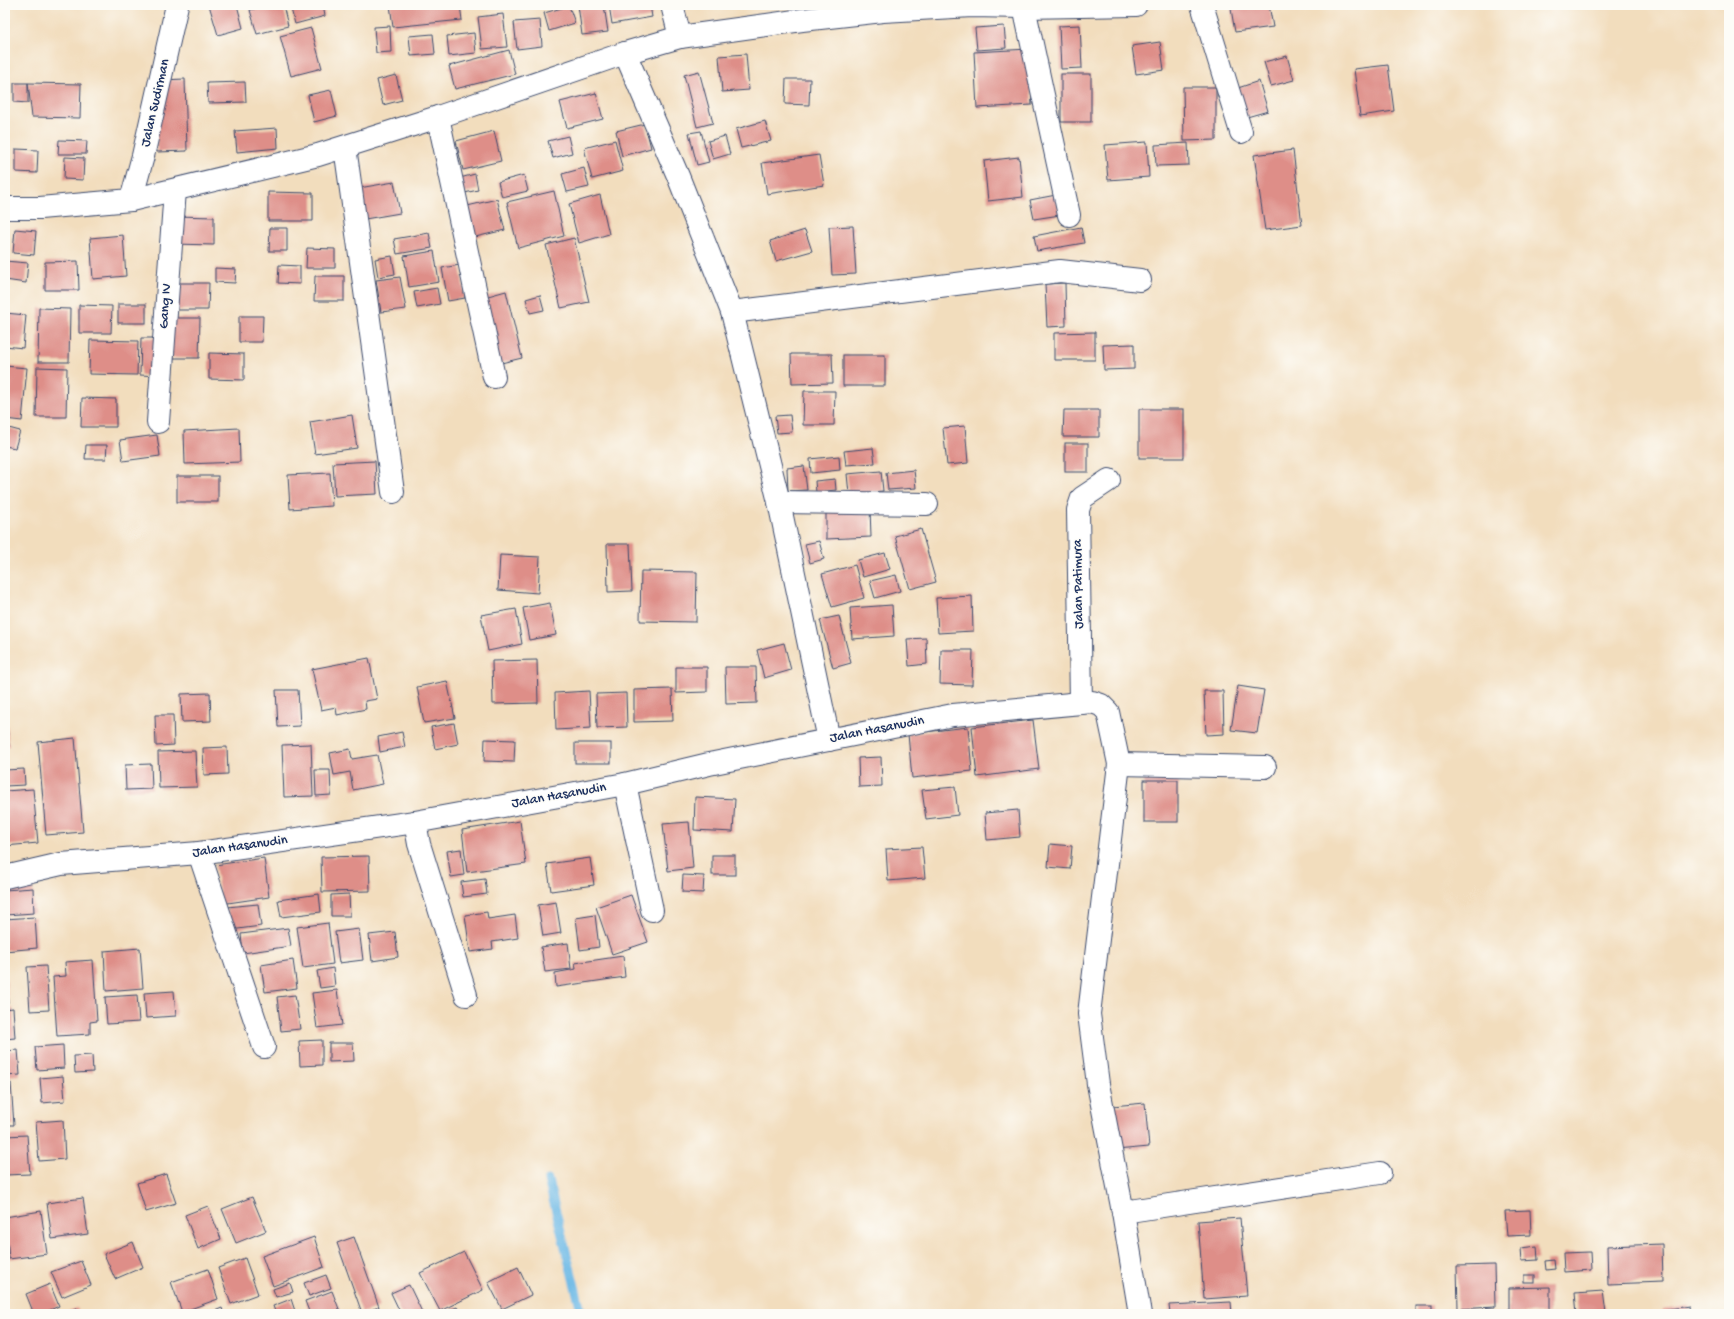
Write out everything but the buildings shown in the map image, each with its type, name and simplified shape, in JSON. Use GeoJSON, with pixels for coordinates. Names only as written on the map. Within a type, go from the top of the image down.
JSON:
{"type":"FeatureCollection","features":[{"type":"Feature","properties":{"kind":"street","name":"Jalan Sudirman"},"geometry":{"type":"LineString","coordinates":[[131,200],[143,156],[177,5]]}},
{"type":"Feature","properties":{"kind":"street"},"geometry":{"type":"LineString","coordinates":[[672,5],[680,37]]}},
{"type":"Feature","properties":{"kind":"street"},"geometry":{"type":"LineString","coordinates":[[5,208],[40,208],[131,200],[345,147],[626,53],[680,37],[802,20],[883,11],[972,6],[1024,7],[1136,5]]}},
{"type":"Feature","properties":{"kind":"street"},"geometry":{"type":"LineString","coordinates":[[1202,5],[1241,132]]}},
{"type":"Feature","properties":{"kind":"street"},"geometry":{"type":"LineString","coordinates":[[1024,7],[1069,215]]}},
{"type":"Feature","properties":{"kind":"street"},"geometry":{"type":"LineString","coordinates":[[626,53],[678,176],[732,312],[779,502],[829,740]]}},
{"type":"Feature","properties":{"kind":"street"},"geometry":{"type":"LineString","coordinates":[[438,117],[494,377]]}},
{"type":"Feature","properties":{"kind":"street"},"geometry":{"type":"LineString","coordinates":[[345,147],[393,492]]}},
{"type":"Feature","properties":{"kind":"street","name":"Gang IV"},"geometry":{"type":"LineString","coordinates":[[158,422],[175,190]]}},
{"type":"Feature","properties":{"kind":"street"},"geometry":{"type":"LineString","coordinates":[[732,312],[1060,271],[1140,280]]}},
{"type":"Feature","properties":{"kind":"street","name":"Jalan Patimura"},"geometry":{"type":"LineString","coordinates":[[1081,703],[1078,510],[1082,498],[1109,480]]}},
{"type":"Feature","properties":{"kind":"street"},"geometry":{"type":"LineString","coordinates":[[779,502],[928,504]]}},
{"type":"Feature","properties":{"kind":"street","name":"Jalan Hasanudin"},"geometry":{"type":"LineString","coordinates":[[5,877],[61,864],[199,853],[415,822],[626,784],[709,764],[953,715],[1092,702],[1101,705],[1108,712],[1119,764]]}},
{"type":"Feature","properties":{"kind":"street"},"geometry":{"type":"LineString","coordinates":[[1140,1314],[1123,1212],[1098,1084],[1090,1014],[1119,764],[1265,767]]}},
{"type":"Feature","properties":{"kind":"street"},"geometry":{"type":"LineString","coordinates":[[626,784],[652,910]]}},
{"type":"Feature","properties":{"kind":"street"},"geometry":{"type":"LineString","coordinates":[[415,822],[419,844],[466,995]]}},
{"type":"Feature","properties":{"kind":"street"},"geometry":{"type":"LineString","coordinates":[[199,853],[264,1047]]}},
{"type":"Feature","properties":{"kind":"street"},"geometry":{"type":"LineString","coordinates":[[1123,1212],[1380,1172]]}},
{"type":"Feature","properties":{"kind":"waterway"},"geometry":{"type":"LineString","coordinates":[[548,1180],[582,1314]]}}]}
